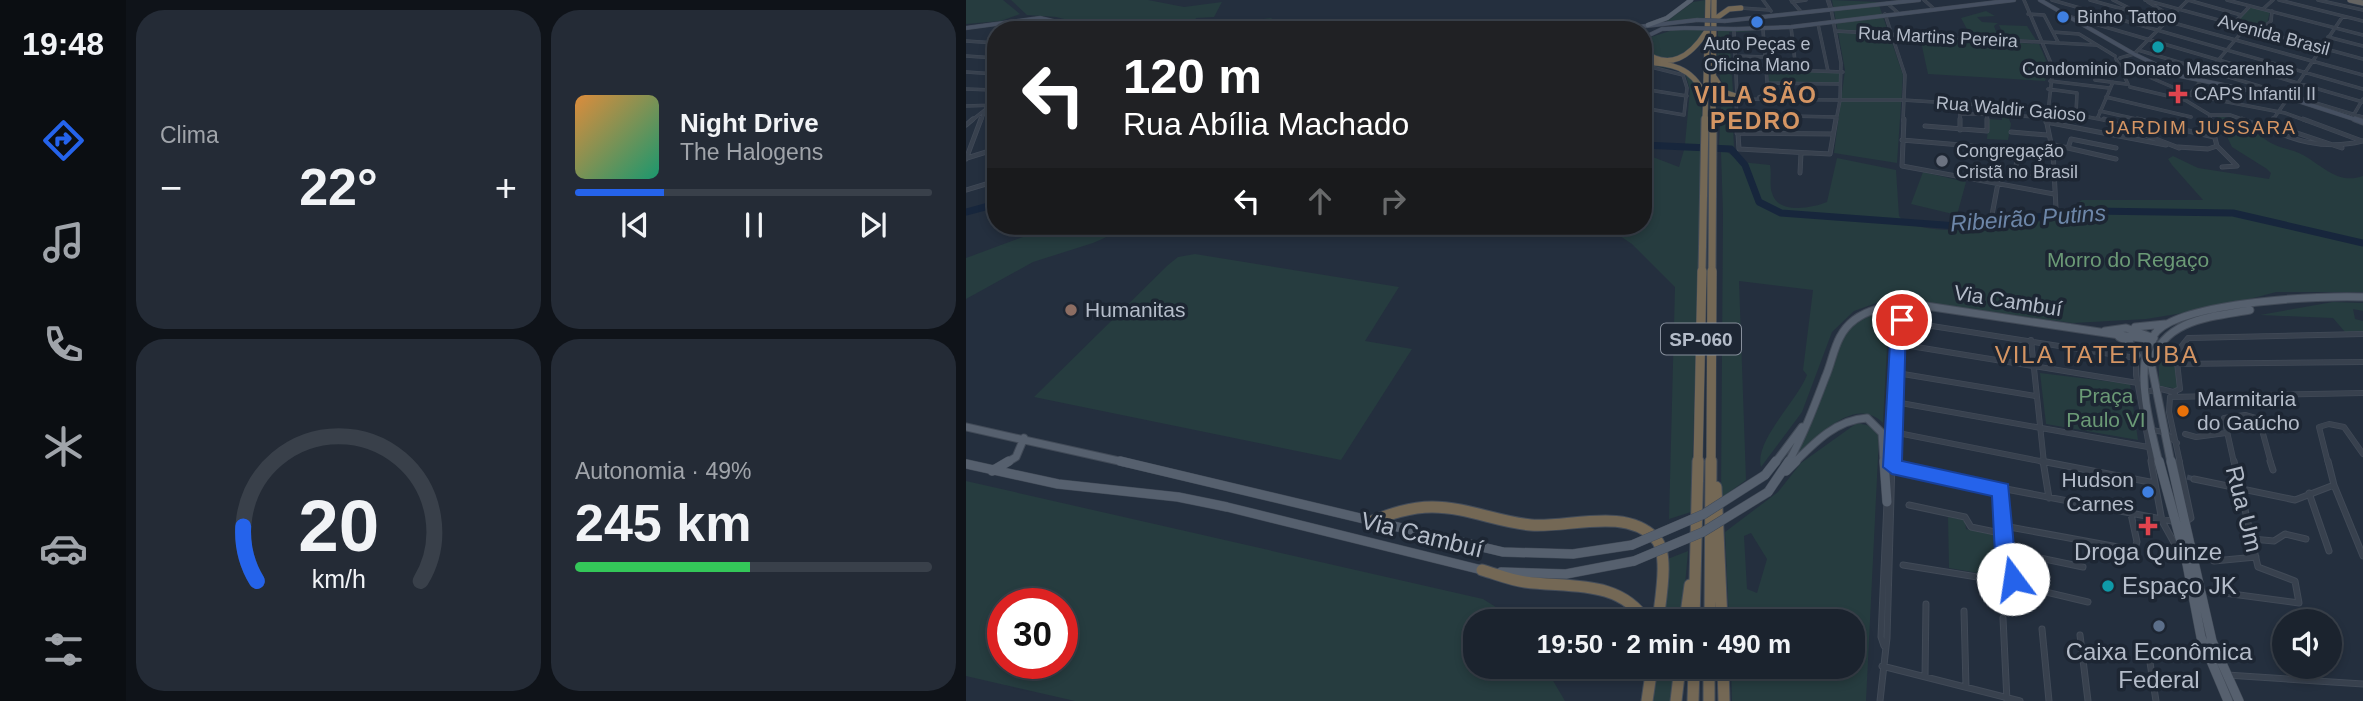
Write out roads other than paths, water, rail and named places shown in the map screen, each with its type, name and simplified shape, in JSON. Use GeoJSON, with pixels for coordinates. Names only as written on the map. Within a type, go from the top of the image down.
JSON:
{"type":"FeatureCollection","features":[{"type":"Feature","properties":{"kind":"highway","name":"SP-060"},"geometry":{"type":"LineString","coordinates":[[1708,0],[1706,103],[1710,138],[1710,609]]}},
{"type":"Feature","properties":{"kind":"highway","name":"SP-060"},"geometry":{"type":"LineString","coordinates":[[1710,138],[1714,115],[1714,0]]}},
{"type":"Feature","properties":{"kind":"highway"},"geometry":{"type":"LineString","coordinates":[[2352,0],[2363,2]]}},
{"type":"Feature","properties":{"kind":"highway"},"geometry":{"type":"LineString","coordinates":[[1715,19],[1729,9],[1741,8]]}},
{"type":"Feature","properties":{"kind":"highway"},"geometry":{"type":"LineString","coordinates":[[1652,56],[1659,59],[1686,58],[1697,49],[1707,31]]}},
{"type":"Feature","properties":{"kind":"highway"},"geometry":{"type":"LineString","coordinates":[[1652,64],[1667,64],[1688,70],[1699,83],[1706,103]]}},
{"type":"Feature","properties":{"kind":"highway"},"geometry":{"type":"LineString","coordinates":[[1713,73],[1724,92],[1736,98]]}},
{"type":"Feature","properties":{"kind":"highway"},"geometry":{"type":"LineString","coordinates":[[1714,115],[1720,102],[1736,98]]}},
{"type":"Feature","properties":{"kind":"highway","name":"SP-060"},"geometry":{"type":"LineString","coordinates":[[1694,609],[1710,154]]}},
{"type":"Feature","properties":{"kind":"highway"},"geometry":{"type":"LineString","coordinates":[[1711,400],[1721,609]]}},
{"type":"Feature","properties":{"kind":"highway"},"geometry":{"type":"LineString","coordinates":[[1370,522],[1415,509],[1442,507],[1530,525],[1593,522],[1642,530],[1656,538],[1664,553],[1659,609]]}},
{"type":"Feature","properties":{"kind":"highway"},"geometry":{"type":"LineString","coordinates":[[1686,609],[1696,517]]}},
{"type":"Feature","properties":{"kind":"highway"},"geometry":{"type":"LineString","coordinates":[[1482,570],[1522,582],[1609,591],[1635,604],[1638,609]]}},
{"type":"Feature","properties":{"kind":"highway"},"geometry":{"type":"LineString","coordinates":[[1641,701],[1644,679]]}},
{"type":"Feature","properties":{"kind":"highway"},"geometry":{"type":"LineString","coordinates":[[1647,701],[1650,679]]}},
{"type":"Feature","properties":{"kind":"highway"},"geometry":{"type":"LineString","coordinates":[[1676,701],[1679,679]]}},
{"type":"Feature","properties":{"kind":"highway"},"geometry":{"type":"LineString","coordinates":[[1693,679],[1693,701]]}},
{"type":"Feature","properties":{"kind":"highway"},"geometry":{"type":"LineString","coordinates":[[1709,679],[1709,701]]}},
{"type":"Feature","properties":{"kind":"highway"},"geometry":{"type":"LineString","coordinates":[[1723,679],[1724,701]]}},
{"type":"Feature","properties":{"kind":"main road"},"geometry":{"type":"LineString","coordinates":[[1652,24],[1667,18],[1691,0]]}},
{"type":"Feature","properties":{"kind":"main road"},"geometry":{"type":"LineString","coordinates":[[1652,25],[1697,20],[1761,20],[1772,13],[1780,15],[1919,0]]}},
{"type":"Feature","properties":{"kind":"main road"},"geometry":{"type":"LineString","coordinates":[[1652,34],[1662,29],[1685,27],[1735,30],[1791,27],[1897,12],[2014,0]]}},
{"type":"Feature","properties":{"kind":"main road"},"geometry":{"type":"LineString","coordinates":[[2040,0],[2180,76],[2203,83],[2289,97],[2363,120]]}},
{"type":"Feature","properties":{"kind":"main road"},"geometry":{"type":"LineString","coordinates":[[1729,3],[1741,8]]}},
{"type":"Feature","properties":{"kind":"main road"},"geometry":{"type":"LineString","coordinates":[[1018,21],[1020,14]]}},
{"type":"Feature","properties":{"kind":"main road"},"geometry":{"type":"LineString","coordinates":[[1025,21],[1034,19]]}},
{"type":"Feature","properties":{"kind":"main road"},"geometry":{"type":"LineString","coordinates":[[1022,21],[1053,21]]}},
{"type":"Feature","properties":{"kind":"main road"},"geometry":{"type":"LineString","coordinates":[[966,29],[987,28]]}},
{"type":"Feature","properties":{"kind":"main road"},"geometry":{"type":"LineString","coordinates":[[2126,328],[2166,323],[2292,297],[2363,298]]}},
{"type":"Feature","properties":{"kind":"main road"},"geometry":{"type":"LineString","coordinates":[[2154,338],[2180,327],[2284,302],[2363,298]]}},
{"type":"Feature","properties":{"kind":"main road","name":"Via Cambuí"},"geometry":{"type":"LineString","coordinates":[[966,464],[1058,484],[1167,496],[1227,507],[1482,570],[1566,574],[1634,562],[1687,542],[1740,513],[1768,492],[1781,477],[1843,331],[1870,311],[1910,305],[2112,335],[2154,338]]}},
{"type":"Feature","properties":{"kind":"main road"},"geometry":{"type":"LineString","coordinates":[[2166,323],[2154,338],[2144,361],[2143,392],[2149,430],[2179,522],[2228,701]]}},
{"type":"Feature","properties":{"kind":"main road","name":"Via Cambuí"},"geometry":{"type":"LineString","coordinates":[[2097,332],[2126,328],[2154,338]]}},
{"type":"Feature","properties":{"kind":"main road"},"geometry":{"type":"LineString","coordinates":[[2112,335],[2130,343],[2137,356]]}},
{"type":"Feature","properties":{"kind":"main road"},"geometry":{"type":"LineString","coordinates":[[2154,338],[2151,363],[2198,628],[2221,674],[2239,701]]}},
{"type":"Feature","properties":{"kind":"main road","name":"Via Cambuí"},"geometry":{"type":"LineString","coordinates":[[966,427],[1024,438],[1503,552],[1573,554],[1632,545],[1704,514],[1765,475],[1810,414]]}},
{"type":"Feature","properties":{"kind":"main road"},"geometry":{"type":"LineString","coordinates":[[1781,477],[1820,439],[1848,421],[1867,418],[1882,429],[1884,439],[1881,487],[1887,502]]}},
{"type":"Feature","properties":{"kind":"main road"},"geometry":{"type":"LineString","coordinates":[[992,471],[1016,457],[1024,438]]}},
{"type":"Feature","properties":{"kind":"street"},"geometry":{"type":"LineString","coordinates":[[1763,0],[1772,13]]}},
{"type":"Feature","properties":{"kind":"street"},"geometry":{"type":"LineString","coordinates":[[1792,1],[1807,0]]}},
{"type":"Feature","properties":{"kind":"street"},"geometry":{"type":"LineString","coordinates":[[1735,30],[1738,149],[1830,153],[1843,72],[1828,0]]}},
{"type":"Feature","properties":{"kind":"street"},"geometry":{"type":"LineString","coordinates":[[1924,0],[1933,8]]}},
{"type":"Feature","properties":{"kind":"street"},"geometry":{"type":"LineString","coordinates":[[2024,0],[2027,13],[2053,68],[2048,89],[2046,120],[2053,153],[2052,177],[2056,208]]}},
{"type":"Feature","properties":{"kind":"street"},"geometry":{"type":"LineString","coordinates":[[2052,0],[2363,89]]}},
{"type":"Feature","properties":{"kind":"street"},"geometry":{"type":"LineString","coordinates":[[2080,8],[2090,0],[2363,75]]}},
{"type":"Feature","properties":{"kind":"street"},"geometry":{"type":"LineString","coordinates":[[2113,0],[2142,15]]}},
{"type":"Feature","properties":{"kind":"street"},"geometry":{"type":"LineString","coordinates":[[2145,0],[2171,16]]}},
{"type":"Feature","properties":{"kind":"street","name":"Avenida Brasil"},"geometry":{"type":"LineString","coordinates":[[2145,0],[2363,59]]}},
{"type":"Feature","properties":{"kind":"street"},"geometry":{"type":"LineString","coordinates":[[2117,58],[2136,52],[2188,0],[2241,15]]}},
{"type":"Feature","properties":{"kind":"street"},"geometry":{"type":"LineString","coordinates":[[2227,0],[2363,35]]}},
{"type":"Feature","properties":{"kind":"street"},"geometry":{"type":"LineString","coordinates":[[2263,9],[2273,0]]}},
{"type":"Feature","properties":{"kind":"street"},"geometry":{"type":"LineString","coordinates":[[2279,0],[2363,21]]}},
{"type":"Feature","properties":{"kind":"street"},"geometry":{"type":"LineString","coordinates":[[2318,0],[2363,10]]}},
{"type":"Feature","properties":{"kind":"street"},"geometry":{"type":"LineString","coordinates":[[1792,1],[1802,13]]}},
{"type":"Feature","properties":{"kind":"street"},"geometry":{"type":"LineString","coordinates":[[1883,2],[1897,12]]}},
{"type":"Feature","properties":{"kind":"street"},"geometry":{"type":"LineString","coordinates":[[1741,8],[1767,5]]}},
{"type":"Feature","properties":{"kind":"street"},"geometry":{"type":"LineString","coordinates":[[2233,24],[2250,6]]}},
{"type":"Feature","properties":{"kind":"street"},"geometry":{"type":"LineString","coordinates":[[1756,8],[1772,13]]}},
{"type":"Feature","properties":{"kind":"street"},"geometry":{"type":"LineString","coordinates":[[2259,31],[2271,21],[2272,11]]}},
{"type":"Feature","properties":{"kind":"street"},"geometry":{"type":"LineString","coordinates":[[2027,13],[2044,15],[2058,42]]}},
{"type":"Feature","properties":{"kind":"street"},"geometry":{"type":"LineString","coordinates":[[1885,14],[1905,75],[1902,166],[2054,194]]}},
{"type":"Feature","properties":{"kind":"street"},"geometry":{"type":"LineString","coordinates":[[2266,130],[2343,16]]}},
{"type":"Feature","properties":{"kind":"street"},"geometry":{"type":"LineString","coordinates":[[1736,98],[1766,96],[1768,83],[1761,20]]}},
{"type":"Feature","properties":{"kind":"street"},"geometry":{"type":"LineString","coordinates":[[2083,23],[2362,101],[2353,116]]}},
{"type":"Feature","properties":{"kind":"street"},"geometry":{"type":"LineString","coordinates":[[1818,24],[1828,71]]}},
{"type":"Feature","properties":{"kind":"street"},"geometry":{"type":"LineString","coordinates":[[1791,27],[1796,70]]}},
{"type":"Feature","properties":{"kind":"street"},"geometry":{"type":"LineString","coordinates":[[2185,100],[2203,83],[2246,27]]}},
{"type":"Feature","properties":{"kind":"street","name":"Rua Martins Pereira"},"geometry":{"type":"LineString","coordinates":[[1835,32],[2095,44]]}},
{"type":"Feature","properties":{"kind":"street"},"geometry":{"type":"LineString","coordinates":[[2053,32],[2077,34],[2117,58],[2128,85]]}},
{"type":"Feature","properties":{"kind":"street"},"geometry":{"type":"LineString","coordinates":[[2328,37],[2363,46]]}},
{"type":"Feature","properties":{"kind":"street"},"geometry":{"type":"LineString","coordinates":[[966,41],[987,42]]}},
{"type":"Feature","properties":{"kind":"street"},"geometry":{"type":"LineString","coordinates":[[2136,52],[2289,97]]}},
{"type":"Feature","properties":{"kind":"street"},"geometry":{"type":"LineString","coordinates":[[966,57],[987,58]]}},
{"type":"Feature","properties":{"kind":"street"},"geometry":{"type":"LineString","coordinates":[[1735,57],[1765,57]]}},
{"type":"Feature","properties":{"kind":"street"},"geometry":{"type":"LineString","coordinates":[[2119,64],[2160,84],[2191,94],[2279,111],[2363,141]]}},
{"type":"Feature","properties":{"kind":"street"},"geometry":{"type":"LineString","coordinates":[[1652,66],[1682,73],[1688,80],[1684,115],[1652,110]]}},
{"type":"Feature","properties":{"kind":"street"},"geometry":{"type":"LineString","coordinates":[[1766,69],[1843,72]]}},
{"type":"Feature","properties":{"kind":"street"},"geometry":{"type":"LineString","coordinates":[[966,72],[987,73]]}},
{"type":"Feature","properties":{"kind":"street"},"geometry":{"type":"LineString","coordinates":[[2095,80],[2128,85],[2185,100],[2210,115],[2230,115],[2266,130],[2324,148],[2344,148],[2363,141]]}},
{"type":"Feature","properties":{"kind":"street"},"geometry":{"type":"LineString","coordinates":[[2050,81],[2109,88]]}},
{"type":"Feature","properties":{"kind":"street"},"geometry":{"type":"LineString","coordinates":[[1768,83],[1840,84]]}},
{"type":"Feature","properties":{"kind":"street"},"geometry":{"type":"LineString","coordinates":[[2098,117],[2113,83]]}},
{"type":"Feature","properties":{"kind":"street"},"geometry":{"type":"LineString","coordinates":[[966,89],[987,90]]}},
{"type":"Feature","properties":{"kind":"street"},"geometry":{"type":"LineString","coordinates":[[2048,89],[2077,93],[2077,113]]}},
{"type":"Feature","properties":{"kind":"street"},"geometry":{"type":"LineString","coordinates":[[1652,90],[1687,96]]}},
{"type":"Feature","properties":{"kind":"street"},"geometry":{"type":"LineString","coordinates":[[2106,96],[2191,117]]}},
{"type":"Feature","properties":{"kind":"street","name":"Rua Waldir Gaioso"},"geometry":{"type":"LineString","coordinates":[[1736,98],[1903,100],[2046,109],[2098,117],[2179,148]]}},
{"type":"Feature","properties":{"kind":"street"},"geometry":{"type":"LineString","coordinates":[[1925,126],[1987,131],[1986,104]]}},
{"type":"Feature","properties":{"kind":"street"},"geometry":{"type":"LineString","coordinates":[[966,158],[987,105]]}},
{"type":"Feature","properties":{"kind":"street"},"geometry":{"type":"LineString","coordinates":[[966,106],[986,108]]}},
{"type":"Feature","properties":{"kind":"street"},"geometry":{"type":"LineString","coordinates":[[966,125],[986,108]]}},
{"type":"Feature","properties":{"kind":"street"},"geometry":{"type":"LineString","coordinates":[[2100,111],[2214,137]]}},
{"type":"Feature","properties":{"kind":"street"},"geometry":{"type":"LineString","coordinates":[[1960,130],[1960,114],[1986,114]]}},
{"type":"Feature","properties":{"kind":"street"},"geometry":{"type":"LineString","coordinates":[[1736,115],[1835,117]]}},
{"type":"Feature","properties":{"kind":"street"},"geometry":{"type":"LineString","coordinates":[[2210,115],[2217,146],[2237,166],[2222,167]]}},
{"type":"Feature","properties":{"kind":"street"},"geometry":{"type":"LineString","coordinates":[[2011,116],[2046,120],[2179,148],[2207,149],[2217,146]]}},
{"type":"Feature","properties":{"kind":"street"},"geometry":{"type":"LineString","coordinates":[[977,117],[983,117]]}},
{"type":"Feature","properties":{"kind":"street"},"geometry":{"type":"LineString","coordinates":[[2270,124],[2344,148]]}},
{"type":"Feature","properties":{"kind":"street"},"geometry":{"type":"LineString","coordinates":[[2011,132],[2048,135]]}},
{"type":"Feature","properties":{"kind":"street"},"geometry":{"type":"LineString","coordinates":[[1737,133],[1833,134]]}},
{"type":"Feature","properties":{"kind":"street"},"geometry":{"type":"LineString","coordinates":[[1902,139],[2053,153]]}},
{"type":"Feature","properties":{"kind":"street"},"geometry":{"type":"LineString","coordinates":[[2068,148],[2071,139],[2116,148]]}},
{"type":"Feature","properties":{"kind":"street"},"geometry":{"type":"LineString","coordinates":[[966,143],[972,142]]}},
{"type":"Feature","properties":{"kind":"street"},"geometry":{"type":"LineString","coordinates":[[2050,144],[2116,159]]}},
{"type":"Feature","properties":{"kind":"street"},"geometry":{"type":"LineString","coordinates":[[2019,150],[2015,171],[2052,177]]}},
{"type":"Feature","properties":{"kind":"street"},"geometry":{"type":"LineString","coordinates":[[966,158],[987,152]]}},
{"type":"Feature","properties":{"kind":"street"},"geometry":{"type":"LineString","coordinates":[[1800,173],[1801,153]]}},
{"type":"Feature","properties":{"kind":"street"},"geometry":{"type":"LineString","coordinates":[[1992,215],[1998,183]]}},
{"type":"Feature","properties":{"kind":"street"},"geometry":{"type":"LineString","coordinates":[[966,190],[987,184]]}},
{"type":"Feature","properties":{"kind":"street"},"geometry":{"type":"LineString","coordinates":[[1880,701],[1884,646],[1888,638],[1893,432],[1902,320],[2137,356]]}},
{"type":"Feature","properties":{"kind":"street"},"geometry":{"type":"LineString","coordinates":[[1892,467],[2162,521],[2179,522],[2191,518],[2168,401],[2180,389],[2176,364],[2180,345],[2193,337],[2363,334]]}},
{"type":"Feature","properties":{"kind":"street"},"geometry":{"type":"LineString","coordinates":[[2154,338],[2137,356],[2138,383],[2143,392],[2161,389],[2175,394],[2363,393]]}},
{"type":"Feature","properties":{"kind":"street"},"geometry":{"type":"LineString","coordinates":[[2031,340],[2038,427],[2049,498]]}},
{"type":"Feature","properties":{"kind":"street"},"geometry":{"type":"LineString","coordinates":[[1898,344],[2138,383]]}},
{"type":"Feature","properties":{"kind":"street"},"geometry":{"type":"LineString","coordinates":[[2176,364],[2363,362]]}},
{"type":"Feature","properties":{"kind":"street"},"geometry":{"type":"LineString","coordinates":[[1897,373],[2035,396]]}},
{"type":"Feature","properties":{"kind":"street"},"geometry":{"type":"LineString","coordinates":[[1895,402],[2148,447]]}},
{"type":"Feature","properties":{"kind":"street"},"geometry":{"type":"LineString","coordinates":[[2185,434],[2196,437],[2226,433],[2224,418],[2245,415],[2260,421],[2273,470]]}},
{"type":"Feature","properties":{"kind":"street"},"geometry":{"type":"LineString","coordinates":[[2363,454],[2341,426],[2320,426],[2318,433],[2334,485],[2363,556]]}},
{"type":"Feature","properties":{"kind":"street"},"geometry":{"type":"LineString","coordinates":[[2177,444],[2164,432],[2149,430],[2148,447],[2162,521],[2187,565]]}},
{"type":"Feature","properties":{"kind":"street"},"geometry":{"type":"LineString","coordinates":[[1893,432],[2155,483]]}},
{"type":"Feature","properties":{"kind":"street","name":"Rua Um"},"geometry":{"type":"LineString","coordinates":[[2217,592],[2299,603],[2295,581],[2263,571],[2256,557],[2226,433]]}},
{"type":"Feature","properties":{"kind":"street"},"geometry":{"type":"LineString","coordinates":[[1884,646],[1881,637],[1887,502],[1892,467]]}},
{"type":"Feature","properties":{"kind":"street"},"geometry":{"type":"LineString","coordinates":[[2194,478],[2295,500],[2334,485]]}},
{"type":"Feature","properties":{"kind":"street"},"geometry":{"type":"LineString","coordinates":[[2001,489],[2006,573]]}},
{"type":"Feature","properties":{"kind":"street"},"geometry":{"type":"LineString","coordinates":[[2309,494],[2329,551]]}},
{"type":"Feature","properties":{"kind":"street"},"geometry":{"type":"LineString","coordinates":[[1909,505],[1965,517],[1971,527],[2005,534]]}},
{"type":"Feature","properties":{"kind":"street"},"geometry":{"type":"LineString","coordinates":[[2004,526],[2134,550],[2137,545],[2130,514]]}},
{"type":"Feature","properties":{"kind":"street"},"geometry":{"type":"LineString","coordinates":[[2252,539],[2274,541],[2285,534],[2306,540]]}},
{"type":"Feature","properties":{"kind":"street"},"geometry":{"type":"LineString","coordinates":[[2006,551],[2083,567]]}},
{"type":"Feature","properties":{"kind":"street"},"geometry":{"type":"LineString","coordinates":[[2214,561],[2227,562],[2241,555],[2256,557]]}},
{"type":"Feature","properties":{"kind":"street"},"geometry":{"type":"LineString","coordinates":[[1903,565],[2007,583],[2088,602]]}},
{"type":"Feature","properties":{"kind":"street"},"geometry":{"type":"LineString","coordinates":[[2006,573],[2012,577],[2007,583]]}},
{"type":"Feature","properties":{"kind":"street"},"geometry":{"type":"LineString","coordinates":[[2006,573],[2001,575],[2007,583],[2009,608]]}},
{"type":"Feature","properties":{"kind":"street"},"geometry":{"type":"LineString","coordinates":[[1925,677],[1926,604]]}},
{"type":"Feature","properties":{"kind":"street"},"geometry":{"type":"LineString","coordinates":[[1964,611],[1966,687]]}},
{"type":"Feature","properties":{"kind":"street"},"geometry":{"type":"LineString","coordinates":[[2003,618],[2007,699]]}},
{"type":"Feature","properties":{"kind":"street"},"geometry":{"type":"LineString","coordinates":[[2042,629],[2049,701]]}},
{"type":"Feature","properties":{"kind":"street"},"geometry":{"type":"LineString","coordinates":[[2080,635],[2088,701]]}},
{"type":"Feature","properties":{"kind":"street"},"geometry":{"type":"LineString","coordinates":[[2149,656],[2155,701]]}},
{"type":"Feature","properties":{"kind":"street"},"geometry":{"type":"LineString","coordinates":[[1882,666],[2020,701]]}},
{"type":"Feature","properties":{"kind":"street"},"geometry":{"type":"LineString","coordinates":[[2221,674],[2363,684]]}},
{"type":"Feature","properties":{"kind":"waterway","name":"Ribeirão Putins"},"geometry":{"type":"LineString","coordinates":[[1652,145],[1731,149],[1745,165],[1759,202],[1781,213],[1957,226],[2091,211],[2233,213],[2363,243]]}},
{"type":"Feature","properties":{"kind":"waterway","name":"Ribeirão Putins"},"geometry":{"type":"LineString","coordinates":[[966,212],[987,206]]}},
{"type":"Feature","properties":{"kind":"tunnel"},"geometry":{"type":"LineString","coordinates":[[2187,477],[2194,479]]}},
{"type":"Feature","properties":{"kind":"place","name":"Binho Tattoo"},"geometry":{"type":"Point","coordinates":[2063,17]}},
{"type":"Feature","properties":{"kind":"place","name":"Auto Peças e Oficina Mano"},"geometry":{"type":"Point","coordinates":[1757,22]}},
{"type":"Feature","properties":{"kind":"place","name":"Condominio Donato Mascarenhas"},"geometry":{"type":"Point","coordinates":[2158,47]}},
{"type":"Feature","properties":{"kind":"place","name":"CAPS Infantil II"},"geometry":{"type":"Point","coordinates":[2178,94]}},
{"type":"Feature","properties":{"kind":"place","name":"Congregação Cristã no Brasil"},"geometry":{"type":"Point","coordinates":[1942,161]}},
{"type":"Feature","properties":{"kind":"place","name":"Humanitas"},"geometry":{"type":"Point","coordinates":[1071,310]}},
{"type":"Feature","properties":{"kind":"place","name":"Marmitaria do Gaúcho"},"geometry":{"type":"Point","coordinates":[2183,411]}},
{"type":"Feature","properties":{"kind":"place","name":"Hudson Carnes"},"geometry":{"type":"Point","coordinates":[2148,492]}},
{"type":"Feature","properties":{"kind":"place","name":"Droga Quinze"},"geometry":{"type":"Point","coordinates":[2148,526]}},
{"type":"Feature","properties":{"kind":"place","name":"Espaço JK"},"geometry":{"type":"Point","coordinates":[2108,586]}},
{"type":"Feature","properties":{"kind":"place","name":"Caixa Econômica Federal"},"geometry":{"type":"Point","coordinates":[2159,626]}},
{"type":"Feature","properties":{"kind":"district","name":"VILA SÃO PEDRO"},"geometry":{"type":"Point","coordinates":[1756,108]}},
{"type":"Feature","properties":{"kind":"district","name":"JARDIM JUSSARA"},"geometry":{"type":"Point","coordinates":[2201,127]}},
{"type":"Feature","properties":{"kind":"district","name":"VILA TATETUBA"},"geometry":{"type":"Point","coordinates":[2097,355]}},
{"type":"Feature","properties":{"kind":"park label","name":"Morro do Regaço"},"geometry":{"type":"Point","coordinates":[2128,260]}},
{"type":"Feature","properties":{"kind":"park label","name":"Praça Paulo VI"},"geometry":{"type":"Point","coordinates":[2106,408]}}]}
